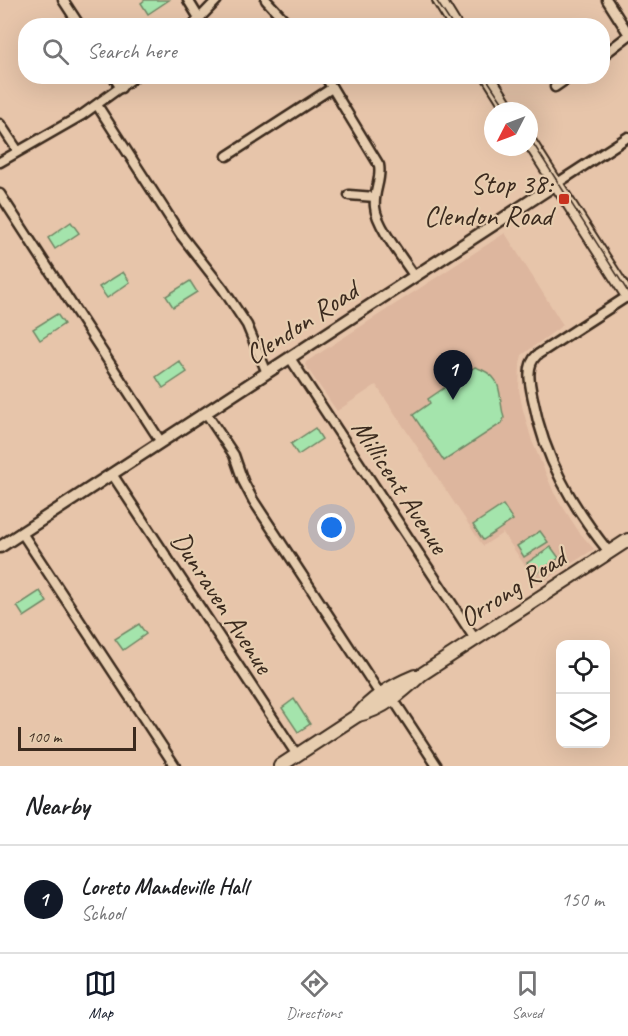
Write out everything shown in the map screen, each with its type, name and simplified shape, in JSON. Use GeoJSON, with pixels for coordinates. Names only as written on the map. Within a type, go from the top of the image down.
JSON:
{"type":"FeatureCollection","features":[{"type":"Feature","properties":{"kind":"main road"},"geometry":{"type":"LineString","coordinates":[[439,0],[450,18]]}},
{"type":"Feature","properties":{"kind":"main road"},"geometry":{"type":"LineString","coordinates":[[493,84],[504,102]]}},
{"type":"Feature","properties":{"kind":"main road"},"geometry":{"type":"LineString","coordinates":[[538,155],[628,296]]}},
{"type":"Feature","properties":{"kind":"main road","name":"Orrong Road"},"geometry":{"type":"LineString","coordinates":[[280,766],[358,716],[367,703],[386,696],[400,682],[422,674],[628,540]]}},
{"type":"Feature","properties":{"kind":"street"},"geometry":{"type":"LineString","coordinates":[[63,0],[75,18]]}},
{"type":"Feature","properties":{"kind":"street"},"geometry":{"type":"LineString","coordinates":[[188,0],[200,18],[217,0]]}},
{"type":"Feature","properties":{"kind":"street"},"geometry":{"type":"LineString","coordinates":[[266,0],[283,18]]}},
{"type":"Feature","properties":{"kind":"street"},"geometry":{"type":"LineString","coordinates":[[607,0],[628,35],[610,50]]}},
{"type":"Feature","properties":{"kind":"street"},"geometry":{"type":"LineString","coordinates":[[118,84],[121,88]]}},
{"type":"Feature","properties":{"kind":"street"},"geometry":{"type":"LineString","coordinates":[[0,162],[97,105],[126,84]]}},
{"type":"Feature","properties":{"kind":"street"},"geometry":{"type":"LineString","coordinates":[[330,84],[379,165],[380,179],[375,196],[375,207],[379,220],[415,277]]}},
{"type":"Feature","properties":{"kind":"street"},"geometry":{"type":"LineString","coordinates":[[555,87],[559,84]]}},
{"type":"Feature","properties":{"kind":"street"},"geometry":{"type":"LineString","coordinates":[[227,156],[332,88]]}},
{"type":"Feature","properties":{"kind":"street"},"geometry":{"type":"LineString","coordinates":[[97,105],[181,235],[241,316],[252,334],[267,373]]}},
{"type":"Feature","properties":{"kind":"street"},"geometry":{"type":"LineString","coordinates":[[0,124],[18,151]]}},
{"type":"Feature","properties":{"kind":"street","name":"Clendon Road"},"geometry":{"type":"LineString","coordinates":[[0,547],[628,137]]}},
{"type":"Feature","properties":{"kind":"street"},"geometry":{"type":"LineString","coordinates":[[0,194],[161,442]]}},
{"type":"Feature","properties":{"kind":"street"},"geometry":{"type":"LineString","coordinates":[[349,195],[375,196]]}},
{"type":"Feature","properties":{"kind":"street"},"geometry":{"type":"LineString","coordinates":[[609,552],[578,512],[553,464],[535,411],[530,367],[537,355],[628,296]]}},
{"type":"Feature","properties":{"kind":"street","name":"Millicent Avenue"},"geometry":{"type":"LineString","coordinates":[[290,358],[475,639]]}},
{"type":"Feature","properties":{"kind":"street"},"geometry":{"type":"LineString","coordinates":[[206,413],[234,455],[247,491],[386,696],[396,704],[437,766]]}},
{"type":"Feature","properties":{"kind":"street","name":"Dunraven Avenue"},"geometry":{"type":"LineString","coordinates":[[112,474],[297,755]]}},
{"type":"Feature","properties":{"kind":"street"},"geometry":{"type":"LineString","coordinates":[[22,533],[175,766]]}},
{"type":"Feature","properties":{"kind":"shaded area"},"geometry":{"type":"Polygon","coordinates":[[[505,233],[563,325],[522,355],[519,390],[532,441],[554,493],[579,532],[594,549],[538,585],[503,533],[483,546],[376,385],[337,411],[305,365],[306,362],[505,233]]]}},
{"type":"Feature","properties":{"kind":"green space"},"geometry":{"type":"Polygon","coordinates":[[[145,0],[169,0],[148,14],[141,3],[145,0]]]}},
{"type":"Feature","properties":{"kind":"green space"},"geometry":{"type":"Polygon","coordinates":[[[71,222],[79,233],[55,249],[48,238],[71,222]]]}},
{"type":"Feature","properties":{"kind":"green space"},"geometry":{"type":"Polygon","coordinates":[[[123,272],[130,282],[107,298],[99,287],[123,272]]]}},
{"type":"Feature","properties":{"kind":"green space"},"geometry":{"type":"Polygon","coordinates":[[[190,281],[197,292],[173,307],[166,296],[190,281]]]}},
{"type":"Feature","properties":{"kind":"green space"},"geometry":{"type":"Polygon","coordinates":[[[57,314],[64,324],[40,340],[33,329],[57,314]]]}},
{"type":"Feature","properties":{"kind":"green space"},"geometry":{"type":"Polygon","coordinates":[[[179,361],[187,372],[163,388],[156,377],[179,361]]]}},
{"type":"Feature","properties":{"kind":"green space"},"geometry":{"type":"Polygon","coordinates":[[[475,367],[485,371],[496,381],[504,418],[502,423],[444,461],[413,415],[430,403],[428,399],[475,367]]]}},
{"type":"Feature","properties":{"kind":"green space"},"geometry":{"type":"Polygon","coordinates":[[[315,428],[322,439],[298,455],[291,444],[315,428]]]}},
{"type":"Feature","properties":{"kind":"green space"},"geometry":{"type":"Polygon","coordinates":[[[503,505],[513,520],[483,540],[473,525],[503,505]]]}},
{"type":"Feature","properties":{"kind":"green space"},"geometry":{"type":"Polygon","coordinates":[[[540,531],[548,542],[524,557],[517,546],[540,531]]]}},
{"type":"Feature","properties":{"kind":"green space"},"geometry":{"type":"Polygon","coordinates":[[[551,547],[559,558],[535,574],[527,563],[551,547]]]}},
{"type":"Feature","properties":{"kind":"green space"},"geometry":{"type":"Polygon","coordinates":[[[40,591],[47,602],[24,617],[17,606],[40,591]]]}},
{"type":"Feature","properties":{"kind":"green space"},"geometry":{"type":"Polygon","coordinates":[[[139,624],[146,634],[123,650],[115,639],[139,624]]]}},
{"type":"Feature","properties":{"kind":"green space"},"geometry":{"type":"Polygon","coordinates":[[[294,699],[310,724],[298,732],[282,708],[294,699]]]}},
{"type":"Feature","properties":{"kind":"tram line"},"geometry":{"type":"LineString","coordinates":[[436,0],[448,18]]}},
{"type":"Feature","properties":{"kind":"tram line"},"geometry":{"type":"LineString","coordinates":[[490,84],[502,102]]}},
{"type":"Feature","properties":{"kind":"tram line"},"geometry":{"type":"LineString","coordinates":[[538,151],[628,292]]}},
{"type":"Feature","properties":{"kind":"place","name":"Stop 38: Clendon Road"},"geometry":{"type":"Point","coordinates":[564,199]}},
{"type":"Feature","properties":{"kind":"place","name":"Loreto Mandeville Hall"},"geometry":{"type":"Point","coordinates":[453,400]}}]}
